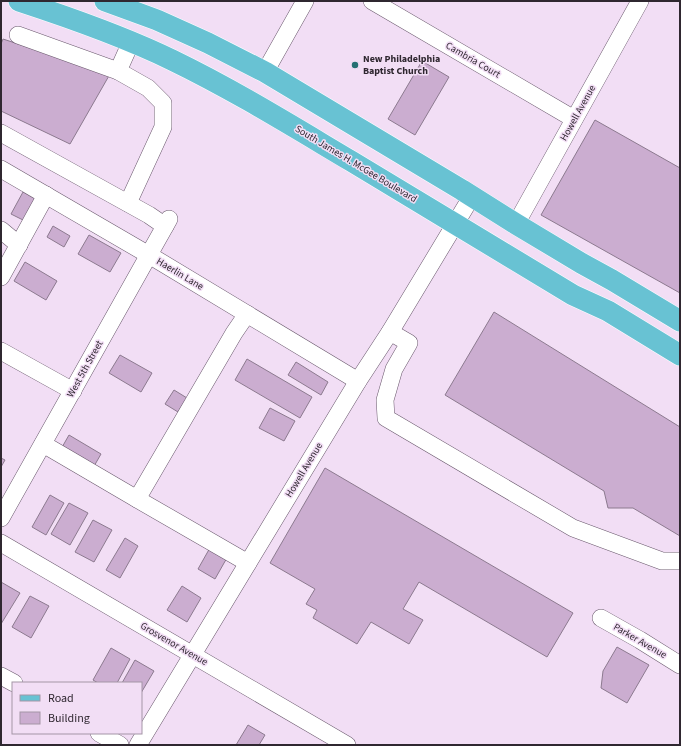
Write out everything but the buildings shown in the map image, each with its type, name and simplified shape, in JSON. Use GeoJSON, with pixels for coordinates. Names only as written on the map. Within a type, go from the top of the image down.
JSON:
{"type":"FeatureCollection","features":[{"type":"Feature","properties":{"kind":"main road","name":"South James H. McGee Boulevard"},"geometry":{"type":"LineString","coordinates":[[19,1],[70,17],[110,33],[171,59],[215,82],[303,132],[573,295],[608,311],[680,355]]}},
{"type":"Feature","properties":{"kind":"main road"},"geometry":{"type":"LineString","coordinates":[[105,1],[157,20],[266,72],[580,263],[612,280],[680,321]]}},
{"type":"Feature","properties":{"kind":"street"},"geometry":{"type":"LineString","coordinates":[[266,72],[305,1]]}},
{"type":"Feature","properties":{"kind":"street","name":"Cambria Court"},"geometry":{"type":"LineString","coordinates":[[372,1],[574,119]]}},
{"type":"Feature","properties":{"kind":"street","name":"Howell Avenue"},"geometry":{"type":"LineString","coordinates":[[516,224],[640,1]]}},
{"type":"Feature","properties":{"kind":"street"},"geometry":{"type":"LineString","coordinates":[[1,133],[128,203],[163,127],[163,103],[148,88],[118,71],[18,35]]}},
{"type":"Feature","properties":{"kind":"street"},"geometry":{"type":"LineString","coordinates":[[118,71],[131,42]]}},
{"type":"Feature","properties":{"kind":"street","name":"Haerlin Lane"},"geometry":{"type":"LineString","coordinates":[[1,169],[149,255],[358,381]]}},
{"type":"Feature","properties":{"kind":"street"},"geometry":{"type":"LineString","coordinates":[[1,277],[46,195]]}},
{"type":"Feature","properties":{"kind":"street","name":"Howell Avenue"},"geometry":{"type":"LineString","coordinates":[[138,745],[358,381],[390,332],[472,196]]}},
{"type":"Feature","properties":{"kind":"street","name":"West 5th Street"},"geometry":{"type":"LineString","coordinates":[[1,518],[167,223],[128,203]]}},
{"type":"Feature","properties":{"kind":"street"},"geometry":{"type":"LineString","coordinates":[[1,230],[19,245]]}},
{"type":"Feature","properties":{"kind":"street"},"geometry":{"type":"LineString","coordinates":[[137,499],[234,333],[247,314]]}},
{"type":"Feature","properties":{"kind":"street"},"geometry":{"type":"LineString","coordinates":[[390,332],[409,342],[392,375],[385,400],[386,418],[572,528],[662,561],[680,561]]}},
{"type":"Feature","properties":{"kind":"street"},"geometry":{"type":"LineString","coordinates":[[1,351],[73,391]]}},
{"type":"Feature","properties":{"kind":"street"},"geometry":{"type":"LineString","coordinates":[[43,444],[248,563]]}},
{"type":"Feature","properties":{"kind":"street","name":"Grosvenor Avenue"},"geometry":{"type":"LineString","coordinates":[[1,543],[347,745]]}},
{"type":"Feature","properties":{"kind":"street","name":"Parker Avenue"},"geometry":{"type":"LineString","coordinates":[[601,618],[680,665]]}},
{"type":"Feature","properties":{"kind":"street"},"geometry":{"type":"LineString","coordinates":[[1,676],[12,682]]}},
{"type":"Feature","properties":{"kind":"street"},"geometry":{"type":"LineString","coordinates":[[101,734],[120,745]]}},
{"type":"Feature","properties":{"kind":"place","name":"New Philadelphia Baptist Church"},"geometry":{"type":"Point","coordinates":[355,65]}}]}
